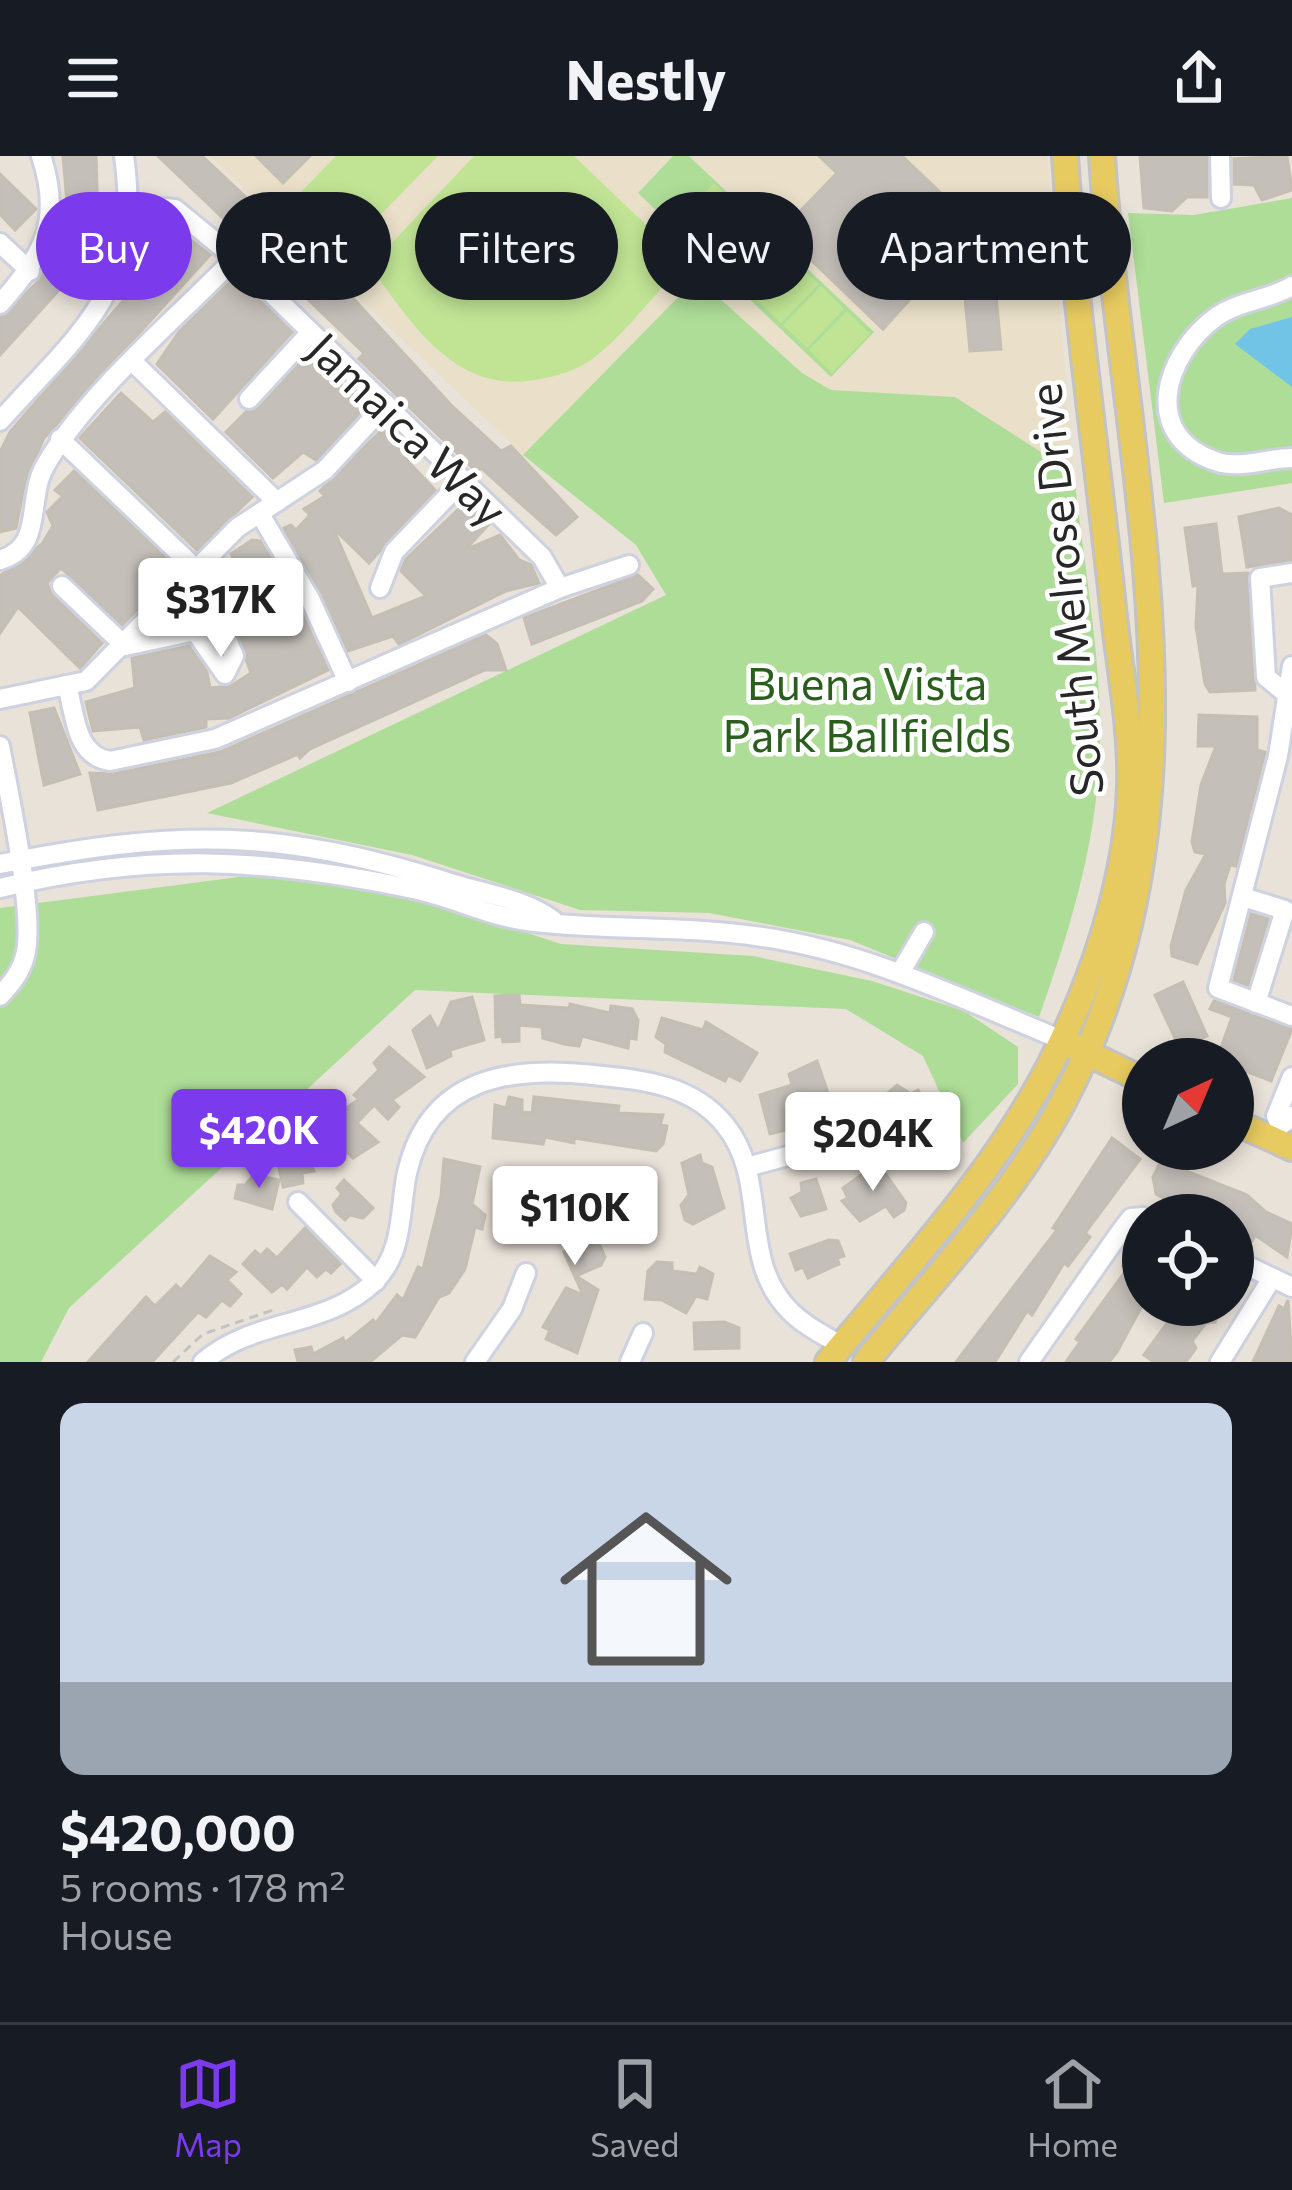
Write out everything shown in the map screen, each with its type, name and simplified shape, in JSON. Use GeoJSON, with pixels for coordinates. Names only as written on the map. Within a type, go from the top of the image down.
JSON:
{"type":"FeatureCollection","features":[{"type":"Feature","properties":{"kind":"main road","name":"South Melrose Drive"},"geometry":{"type":"LineString","coordinates":[[835,1354],[983,1172],[1062,1040],[1109,911],[1130,783],[1065,156]]}},
{"type":"Feature","properties":{"kind":"main road","name":"South Melrose Drive"},"geometry":{"type":"LineString","coordinates":[[866,1362],[996,1201],[1062,1105],[1086,1053],[1144,870],[1154,698],[1147,548],[1102,156]]}},
{"type":"Feature","properties":{"kind":"main road"},"geometry":{"type":"LineString","coordinates":[[1062,1040],[1122,1070]]}},
{"type":"Feature","properties":{"kind":"main road"},"geometry":{"type":"LineString","coordinates":[[1254,1125],[1285,1132]]}},
{"type":"Feature","properties":{"kind":"street"},"geometry":{"type":"LineString","coordinates":[[0,304],[30,271],[49,230],[53,192],[41,156]]}},
{"type":"Feature","properties":{"kind":"street"},"geometry":{"type":"LineString","coordinates":[[124,156],[128,192]]}},
{"type":"Feature","properties":{"kind":"street"},"geometry":{"type":"LineString","coordinates":[[1220,156],[1221,198]]}},
{"type":"Feature","properties":{"kind":"street","name":"Jamaica Way"},"geometry":{"type":"LineString","coordinates":[[192,223],[216,242]]}},
{"type":"Feature","properties":{"kind":"street"},"geometry":{"type":"LineString","coordinates":[[0,243],[30,271]]}},
{"type":"Feature","properties":{"kind":"street"},"geometry":{"type":"LineString","coordinates":[[0,560],[14,556],[32,533],[38,479],[60,439],[216,278]]}},
{"type":"Feature","properties":{"kind":"street"},"geometry":{"type":"LineString","coordinates":[[1292,286],[1212,320],[1176,360],[1166,391],[1174,425],[1206,456],[1229,464],[1292,458]]}},
{"type":"Feature","properties":{"kind":"street"},"geometry":{"type":"LineString","coordinates":[[0,422],[93,318],[103,300]]}},
{"type":"Feature","properties":{"kind":"street","name":"Jamaica Way"},"geometry":{"type":"LineString","coordinates":[[278,300],[542,557],[560,588]]}},
{"type":"Feature","properties":{"kind":"street"},"geometry":{"type":"LineString","coordinates":[[249,400],[311,332]]}},
{"type":"Feature","properties":{"kind":"street"},"geometry":{"type":"LineString","coordinates":[[134,363],[277,502]]}},
{"type":"Feature","properties":{"kind":"street"},"geometry":{"type":"LineString","coordinates":[[0,699],[86,681],[236,528],[325,470],[386,404]]}},
{"type":"Feature","properties":{"kind":"street"},"geometry":{"type":"LineString","coordinates":[[60,439],[197,570],[234,656],[225,674],[194,631],[124,646]]}},
{"type":"Feature","properties":{"kind":"street"},"geometry":{"type":"LineString","coordinates":[[380,588],[394,552],[463,480]]}},
{"type":"Feature","properties":{"kind":"street"},"geometry":{"type":"LineString","coordinates":[[260,514],[310,599],[348,682]]}},
{"type":"Feature","properties":{"kind":"street"},"geometry":{"type":"LineString","coordinates":[[67,685],[83,747],[96,759],[110,761],[215,739],[560,588],[628,565]]}},
{"type":"Feature","properties":{"kind":"street"},"geometry":{"type":"LineString","coordinates":[[1288,695],[1266,677],[1260,578],[1292,573]]}},
{"type":"Feature","properties":{"kind":"street"},"geometry":{"type":"LineString","coordinates":[[62,586],[124,646]]}},
{"type":"Feature","properties":{"kind":"street"},"geometry":{"type":"LineString","coordinates":[[1292,666],[1243,897],[1218,988],[1292,1016]]}},
{"type":"Feature","properties":{"kind":"street"},"geometry":{"type":"LineString","coordinates":[[0,746],[10,862],[23,882],[27,951],[16,977],[0,996]]}},
{"type":"Feature","properties":{"kind":"street"},"geometry":{"type":"LineString","coordinates":[[10,862],[146,841],[220,836],[286,840],[387,860],[531,904],[553,920]]}},
{"type":"Feature","properties":{"kind":"street"},"geometry":{"type":"LineString","coordinates":[[0,888],[220,860],[337,873],[426,891],[529,922],[762,937],[900,973],[1062,1040]]}},
{"type":"Feature","properties":{"kind":"street"},"geometry":{"type":"LineString","coordinates":[[1243,897],[1286,910],[1256,1003]]}},
{"type":"Feature","properties":{"kind":"street"},"geometry":{"type":"LineString","coordinates":[[900,973],[924,932]]}},
{"type":"Feature","properties":{"kind":"street"},"geometry":{"type":"LineString","coordinates":[[203,1362],[255,1330],[307,1320],[347,1302],[376,1281],[399,1235],[407,1173],[428,1123],[466,1088],[504,1072],[566,1072],[676,1089],[725,1125],[747,1167],[756,1246],[771,1283],[793,1314],[835,1354]]}},
{"type":"Feature","properties":{"kind":"street"},"geometry":{"type":"LineString","coordinates":[[1285,1132],[1276,1116],[1292,1077]]}},
{"type":"Feature","properties":{"kind":"street"},"geometry":{"type":"LineString","coordinates":[[747,1167],[843,1141]]}},
{"type":"Feature","properties":{"kind":"street"},"geometry":{"type":"LineString","coordinates":[[298,1202],[376,1281]]}},
{"type":"Feature","properties":{"kind":"street"},"geometry":{"type":"LineString","coordinates":[[1029,1362],[1122,1230]]}},
{"type":"Feature","properties":{"kind":"street"},"geometry":{"type":"LineString","coordinates":[[1254,1269],[1292,1287]]}},
{"type":"Feature","properties":{"kind":"street"},"geometry":{"type":"LineString","coordinates":[[475,1362],[512,1309],[526,1273]]}},
{"type":"Feature","properties":{"kind":"street"},"geometry":{"type":"LineString","coordinates":[[1220,1362],[1272,1278]]}},
{"type":"Feature","properties":{"kind":"street"},"geometry":{"type":"LineString","coordinates":[[630,1362],[643,1333]]}},
{"type":"Feature","properties":{"kind":"shaded area"},"geometry":{"type":"Polygon","coordinates":[[[210,156],[1047,156],[1050,192],[837,192],[837,300],[1059,300],[1074,473],[955,397],[831,390],[802,373],[721,300],[813,300],[813,192],[642,192],[642,300],[675,300],[523,455],[361,300],[391,300],[391,192],[248,192],[210,156]]]}},
{"type":"Feature","properties":{"kind":"green space"},"geometry":{"type":"Polygon","coordinates":[[[336,156],[438,156],[391,204],[391,192],[301,192],[336,156]]]}},
{"type":"Feature","properties":{"kind":"green space"},"geometry":{"type":"Polygon","coordinates":[[[474,156],[574,156],[612,192],[440,192],[474,156]]]}},
{"type":"Feature","properties":{"kind":"green space"},"geometry":{"type":"Polygon","coordinates":[[[673,156],[689,156],[727,192],[642,192],[642,197],[638,193],[673,156]]]}},
{"type":"Feature","properties":{"kind":"green space"},"geometry":{"type":"Polygon","coordinates":[[[618,198],[642,221],[642,300],[651,300],[595,357],[574,369],[543,379],[507,381],[481,376],[438,350],[391,295],[391,244],[415,218],[415,300],[618,300],[618,198]]]}},
{"type":"Feature","properties":{"kind":"green space"},"geometry":{"type":"Polygon","coordinates":[[[1292,198],[1292,483],[1164,503],[1131,213],[1194,215],[1292,198]]]}},
{"type":"Feature","properties":{"kind":"green space"},"geometry":{"type":"Polygon","coordinates":[[[813,274],[874,332],[831,377],[750,300],[813,300],[813,274]]]}},
{"type":"Feature","properties":{"kind":"green space"},"geometry":{"type":"Polygon","coordinates":[[[821,286],[844,309],[807,348],[783,325],[807,300],[813,300],[821,286]]]}},
{"type":"Feature","properties":{"kind":"green space","name":"Buena Vista Park Ballfields"},"geometry":{"type":"Polygon","coordinates":[[[675,300],[721,300],[802,373],[831,390],[955,397],[1074,473],[1098,673],[1098,775],[1081,881],[1039,1017],[850,940],[709,913],[580,910],[412,855],[207,813],[666,595],[636,545],[523,455],[675,300]]]}},
{"type":"Feature","properties":{"kind":"green space"},"geometry":{"type":"Polygon","coordinates":[[[759,300],[803,300],[781,323],[759,300]]]}},
{"type":"Feature","properties":{"kind":"green space"},"geometry":{"type":"Polygon","coordinates":[[[847,311],[870,334],[832,373],[809,350],[847,311]]]}},
{"type":"Feature","properties":{"kind":"green space"},"geometry":{"type":"Polygon","coordinates":[[[324,866],[561,944],[753,956],[872,981],[964,1011],[1018,1047],[1018,1084],[963,1143],[923,1056],[846,1009],[415,990],[69,1308],[41,1362],[0,1362],[0,908],[324,866]]]}},
{"type":"Feature","properties":{"kind":"water"},"geometry":{"type":"Polygon","coordinates":[[[1292,317],[1292,387],[1235,344],[1250,329],[1292,317]]]}},
{"type":"Feature","properties":{"kind":"building"},"geometry":{"type":"Polygon","coordinates":[[[63,156],[96,156],[97,192],[66,192],[63,156]]]}},
{"type":"Feature","properties":{"kind":"building"},"geometry":{"type":"Polygon","coordinates":[[[158,156],[202,156],[240,192],[216,192],[216,211],[158,156]]]}},
{"type":"Feature","properties":{"kind":"building"},"geometry":{"type":"Polygon","coordinates":[[[256,156],[310,156],[283,183],[256,156]]]}},
{"type":"Feature","properties":{"kind":"building"},"geometry":{"type":"Polygon","coordinates":[[[819,156],[902,156],[940,192],[837,192],[837,285],[813,262],[813,198],[837,173],[819,156]]]}},
{"type":"Feature","properties":{"kind":"building"},"geometry":{"type":"Polygon","coordinates":[[[1140,156],[1207,156],[1207,197],[1187,197],[1172,211],[1144,208],[1140,156]]]}},
{"type":"Feature","properties":{"kind":"building"},"geometry":{"type":"Polygon","coordinates":[[[1287,156],[1292,190],[1262,200],[1254,185],[1234,184],[1234,159],[1287,156]]]}},
{"type":"Feature","properties":{"kind":"building"},"geometry":{"type":"Polygon","coordinates":[[[0,174],[36,209],[15,230],[0,214],[0,174]]]}},
{"type":"Feature","properties":{"kind":"building"},"geometry":{"type":"Polygon","coordinates":[[[192,241],[210,255],[192,275],[192,241]]]}},
{"type":"Feature","properties":{"kind":"building"},"geometry":{"type":"Polygon","coordinates":[[[36,284],[36,300],[50,300],[0,355],[0,317],[36,284]]]}},
{"type":"Feature","properties":{"kind":"building"},"geometry":{"type":"Polygon","coordinates":[[[216,296],[216,300],[259,300],[292,332],[213,419],[157,364],[179,332],[216,296]]]}},
{"type":"Feature","properties":{"kind":"building"},"geometry":{"type":"Polygon","coordinates":[[[124,300],[169,300],[44,438],[25,481],[16,528],[0,532],[0,452],[10,432],[124,300]]]}},
{"type":"Feature","properties":{"kind":"building"},"geometry":{"type":"Polygon","coordinates":[[[309,300],[355,300],[451,405],[501,451],[511,446],[577,517],[556,535],[481,468],[477,472],[359,359],[364,353],[309,300]]]}},
{"type":"Feature","properties":{"kind":"building"},"geometry":{"type":"Polygon","coordinates":[[[853,300],[909,300],[883,329],[853,300]]]}},
{"type":"Feature","properties":{"kind":"building"},"geometry":{"type":"Polygon","coordinates":[[[965,300],[996,300],[1001,349],[970,351],[965,300]]]}},
{"type":"Feature","properties":{"kind":"building"},"geometry":{"type":"Polygon","coordinates":[[[305,358],[367,405],[316,460],[303,452],[273,478],[226,432],[246,412],[259,408],[305,358]]]}},
{"type":"Feature","properties":{"kind":"building"},"geometry":{"type":"Polygon","coordinates":[[[121,393],[153,422],[165,412],[252,497],[197,550],[80,438],[121,393]]]}},
{"type":"Feature","properties":{"kind":"building"},"geometry":{"type":"Polygon","coordinates":[[[387,425],[412,449],[405,458],[435,490],[369,563],[333,528],[372,618],[426,596],[401,571],[406,559],[466,502],[489,524],[465,550],[500,535],[519,560],[531,565],[539,583],[506,591],[399,644],[393,636],[348,651],[284,528],[291,525],[296,530],[310,515],[304,509],[325,496],[320,491],[387,425]]]}},
{"type":"Feature","properties":{"kind":"building"},"geometry":{"type":"Polygon","coordinates":[[[74,471],[177,569],[122,625],[61,568],[53,576],[47,583],[52,595],[102,643],[80,668],[18,607],[0,633],[0,576],[42,544],[53,526],[47,512],[63,496],[55,490],[74,471]]]}},
{"type":"Feature","properties":{"kind":"building"},"geometry":{"type":"Polygon","coordinates":[[[1279,508],[1292,515],[1292,560],[1247,567],[1239,517],[1279,508]]]}},
{"type":"Feature","properties":{"kind":"building"},"geometry":{"type":"Polygon","coordinates":[[[1216,524],[1222,574],[1248,573],[1255,690],[1210,692],[1205,684],[1196,626],[1198,585],[1193,586],[1185,528],[1216,524]]]}},
{"type":"Feature","properties":{"kind":"building"},"geometry":{"type":"Polygon","coordinates":[[[252,540],[260,541],[298,605],[328,670],[229,718],[206,719],[206,727],[144,740],[140,727],[93,731],[86,702],[135,688],[132,658],[189,646],[207,672],[210,688],[231,686],[251,673],[218,585],[241,571],[231,554],[252,540]]]}},
{"type":"Feature","properties":{"kind":"building"},"geometry":{"type":"Polygon","coordinates":[[[638,575],[653,589],[642,601],[532,644],[524,618],[638,575]]]}},
{"type":"Feature","properties":{"kind":"building"},"geometry":{"type":"Polygon","coordinates":[[[486,635],[497,644],[506,670],[485,670],[310,749],[300,758],[298,754],[231,783],[98,810],[90,773],[113,774],[220,752],[486,635]]]}},
{"type":"Feature","properties":{"kind":"building"},"geometry":{"type":"Polygon","coordinates":[[[54,708],[80,774],[44,785],[30,713],[54,708]]]}},
{"type":"Feature","properties":{"kind":"building"},"geometry":{"type":"Polygon","coordinates":[[[1199,715],[1257,717],[1257,750],[1265,752],[1236,866],[1230,865],[1224,884],[1225,903],[1197,964],[1172,956],[1171,946],[1186,890],[1206,854],[1195,852],[1192,842],[1201,785],[1216,746],[1198,746],[1199,715]]]}},
{"type":"Feature","properties":{"kind":"building"},"geometry":{"type":"Polygon","coordinates":[[[1251,914],[1268,919],[1248,985],[1234,980],[1251,914]]]}},
{"type":"Feature","properties":{"kind":"building"},"geometry":{"type":"Polygon","coordinates":[[[1183,982],[1207,1036],[1175,1038],[1155,995],[1183,982]]]}},
{"type":"Feature","properties":{"kind":"building"},"geometry":{"type":"Polygon","coordinates":[[[519,995],[520,1005],[569,1008],[570,1004],[610,1013],[611,1006],[632,1009],[638,1020],[636,1039],[629,1038],[628,1048],[582,1036],[579,1046],[543,1038],[542,1027],[519,1025],[519,1041],[503,1042],[502,1036],[496,1037],[495,996],[519,995]]]}},
{"type":"Feature","properties":{"kind":"building"},"geometry":{"type":"Polygon","coordinates":[[[472,997],[484,1040],[450,1050],[451,1056],[427,1068],[413,1030],[430,1016],[438,1031],[451,1002],[472,997]]]}},
{"type":"Feature","properties":{"kind":"building"},"geometry":{"type":"Polygon","coordinates":[[[1214,1001],[1292,1029],[1271,1081],[1254,1074],[1254,1038],[1224,1038],[1232,1017],[1210,1009],[1214,1001]]]}},
{"type":"Feature","properties":{"kind":"building"},"geometry":{"type":"Polygon","coordinates":[[[662,1018],[703,1030],[706,1022],[757,1053],[740,1081],[728,1075],[725,1081],[665,1052],[666,1044],[656,1037],[662,1018]]]}},
{"type":"Feature","properties":{"kind":"building"},"geometry":{"type":"Polygon","coordinates":[[[389,1047],[424,1077],[392,1100],[399,1107],[388,1119],[374,1105],[357,1123],[378,1142],[353,1158],[328,1133],[333,1128],[327,1122],[359,1099],[354,1095],[379,1070],[374,1063],[389,1047]]]}},
{"type":"Feature","properties":{"kind":"building"},"geometry":{"type":"Polygon","coordinates":[[[817,1061],[830,1099],[790,1102],[795,1119],[784,1123],[786,1130],[770,1134],[760,1095],[792,1085],[789,1074],[817,1061]]]}},
{"type":"Feature","properties":{"kind":"building"},"geometry":{"type":"Polygon","coordinates":[[[897,1085],[911,1094],[918,1090],[924,1100],[917,1104],[931,1141],[899,1154],[895,1143],[889,1145],[887,1127],[874,1105],[897,1085]]]}},
{"type":"Feature","properties":{"kind":"building"},"geometry":{"type":"Polygon","coordinates":[[[509,1097],[522,1100],[522,1112],[532,1113],[534,1097],[619,1106],[618,1113],[663,1115],[660,1125],[667,1126],[663,1144],[656,1151],[574,1138],[574,1143],[545,1137],[543,1144],[493,1138],[495,1105],[506,1108],[509,1097]]]}},
{"type":"Feature","properties":{"kind":"building"},"geometry":{"type":"Polygon","coordinates":[[[1112,1138],[1122,1146],[1122,1170],[1132,1170],[1085,1233],[1090,1237],[1068,1266],[1064,1263],[1032,1315],[1027,1311],[995,1362],[956,1362],[1057,1230],[1053,1228],[1112,1138]]]}},
{"type":"Feature","properties":{"kind":"building"},"geometry":{"type":"Polygon","coordinates":[[[301,1143],[314,1171],[302,1173],[303,1183],[283,1187],[276,1153],[281,1145],[301,1143]]]}},
{"type":"Feature","properties":{"kind":"building"},"geometry":{"type":"Polygon","coordinates":[[[700,1155],[702,1163],[712,1167],[724,1208],[693,1224],[685,1220],[681,1205],[689,1195],[682,1163],[700,1155]]]}},
{"type":"Feature","properties":{"kind":"building"},"geometry":{"type":"Polygon","coordinates":[[[444,1159],[480,1167],[472,1204],[485,1215],[482,1229],[475,1227],[465,1269],[449,1293],[439,1297],[415,1337],[402,1335],[370,1362],[298,1362],[295,1350],[311,1347],[313,1354],[343,1338],[345,1343],[373,1320],[376,1323],[397,1295],[403,1300],[418,1267],[423,1269],[441,1196],[444,1159]]]}},
{"type":"Feature","properties":{"kind":"building"},"geometry":{"type":"Polygon","coordinates":[[[878,1163],[906,1203],[904,1210],[894,1217],[886,1206],[860,1221],[842,1201],[848,1198],[843,1188],[878,1163]]]}},
{"type":"Feature","properties":{"kind":"building"},"geometry":{"type":"Polygon","coordinates":[[[1156,1170],[1184,1170],[1244,1194],[1156,1194],[1156,1170]]]}},
{"type":"Feature","properties":{"kind":"building"},"geometry":{"type":"Polygon","coordinates":[[[254,1175],[279,1180],[272,1209],[235,1198],[238,1185],[245,1185],[254,1175]]]}},
{"type":"Feature","properties":{"kind":"building"},"geometry":{"type":"Polygon","coordinates":[[[816,1179],[826,1209],[801,1216],[791,1198],[802,1192],[801,1183],[816,1179]]]}},
{"type":"Feature","properties":{"kind":"building"},"geometry":{"type":"Polygon","coordinates":[[[344,1180],[373,1208],[363,1218],[350,1215],[345,1220],[336,1212],[333,1205],[342,1194],[337,1188],[344,1180]]]}},
{"type":"Feature","properties":{"kind":"building"},"geometry":{"type":"Polygon","coordinates":[[[511,1193],[532,1194],[532,1230],[511,1228],[511,1193]]]}},
{"type":"Feature","properties":{"kind":"building"},"geometry":{"type":"Polygon","coordinates":[[[576,1193],[593,1198],[605,1212],[590,1224],[605,1257],[601,1265],[576,1276],[598,1290],[577,1353],[546,1339],[550,1330],[543,1327],[566,1288],[583,1295],[564,1252],[569,1250],[543,1219],[576,1193]]]}},
{"type":"Feature","properties":{"kind":"building"},"geometry":{"type":"Polygon","coordinates":[[[1254,1201],[1292,1224],[1287,1257],[1255,1235],[1254,1201]]]}},
{"type":"Feature","properties":{"kind":"building"},"geometry":{"type":"Polygon","coordinates":[[[305,1228],[340,1264],[317,1277],[307,1267],[287,1289],[282,1284],[272,1292],[243,1264],[255,1251],[261,1256],[267,1249],[277,1258],[305,1228]]]}},
{"type":"Feature","properties":{"kind":"building"},"geometry":{"type":"Polygon","coordinates":[[[838,1241],[844,1256],[837,1258],[839,1264],[808,1278],[803,1267],[796,1270],[790,1254],[838,1241]]]}},
{"type":"Feature","properties":{"kind":"building"},"geometry":{"type":"Polygon","coordinates":[[[210,1256],[236,1272],[227,1280],[241,1294],[230,1306],[222,1300],[206,1317],[198,1312],[152,1362],[88,1362],[146,1297],[155,1306],[176,1285],[181,1290],[210,1256]]]}},
{"type":"Feature","properties":{"kind":"building"},"geometry":{"type":"Polygon","coordinates":[[[657,1262],[672,1263],[672,1271],[697,1274],[700,1267],[713,1274],[707,1299],[696,1296],[686,1313],[662,1300],[645,1299],[648,1271],[657,1262]]]}},
{"type":"Feature","properties":{"kind":"building"},"geometry":{"type":"Polygon","coordinates":[[[1122,1276],[1122,1326],[1131,1326],[1117,1352],[1109,1362],[1066,1362],[1080,1342],[1076,1339],[1122,1276]]]}},
{"type":"Feature","properties":{"kind":"building"},"geometry":{"type":"Polygon","coordinates":[[[1288,1300],[1292,1362],[1253,1362],[1279,1306],[1284,1309],[1288,1300]]]}},
{"type":"Feature","properties":{"kind":"building"},"geometry":{"type":"Polygon","coordinates":[[[724,1322],[739,1328],[739,1348],[695,1349],[694,1323],[724,1322]]]}},
{"type":"Feature","properties":{"kind":"building"},"geometry":{"type":"Polygon","coordinates":[[[1165,1326],[1204,1326],[1192,1341],[1196,1348],[1186,1362],[1154,1362],[1144,1355],[1165,1326]]]}}]}
